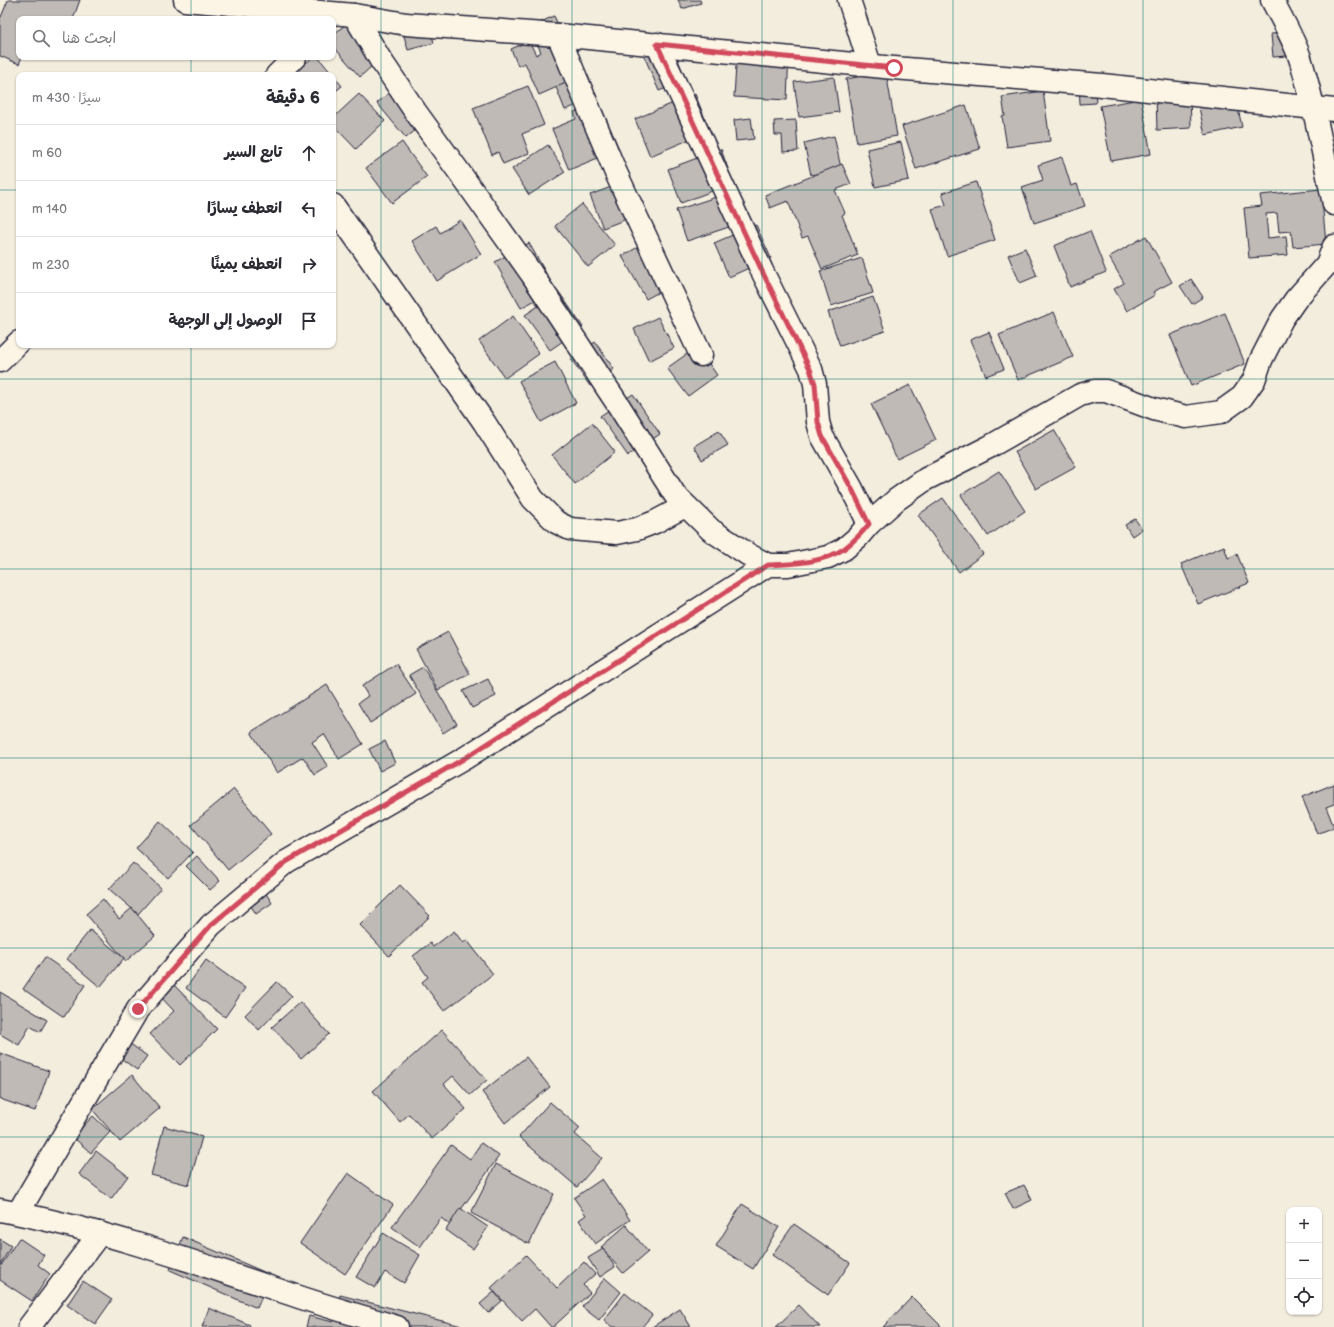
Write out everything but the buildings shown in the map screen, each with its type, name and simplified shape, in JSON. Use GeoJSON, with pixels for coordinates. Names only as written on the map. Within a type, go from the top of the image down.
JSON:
{"type":"FeatureCollection","features":[{"type":"Feature","properties":{"kind":"street"},"geometry":{"type":"LineString","coordinates":[[185,0],[344,12],[406,24],[558,35],[870,65],[1102,85],[1334,110]]}},
{"type":"Feature","properties":{"kind":"street"},"geometry":{"type":"LineString","coordinates":[[849,0],[870,65]]}},
{"type":"Feature","properties":{"kind":"street"},"geometry":{"type":"LineString","coordinates":[[1272,0],[1289,32],[1299,57],[1313,108],[1334,204]]}},
{"type":"Feature","properties":{"kind":"street"},"geometry":{"type":"LineString","coordinates":[[344,12],[380,59],[531,273],[617,403],[675,496],[710,530],[749,555],[768,565]]}},
{"type":"Feature","properties":{"kind":"street"},"geometry":{"type":"LineString","coordinates":[[558,35],[616,173],[701,355]]}},
{"type":"Feature","properties":{"kind":"street"},"geometry":{"type":"LineString","coordinates":[[657,44],[762,271],[810,369],[815,384],[818,422],[822,436],[852,489],[869,524]]}},
{"type":"Feature","properties":{"kind":"street"},"geometry":{"type":"LineString","coordinates":[[280,72],[292,60]]}},
{"type":"Feature","properties":{"kind":"street"},"geometry":{"type":"LineString","coordinates":[[336,209],[475,409],[533,499],[556,522],[570,529],[617,533],[637,529],[655,522],[685,506]]}},
{"type":"Feature","properties":{"kind":"street"},"geometry":{"type":"LineString","coordinates":[[397,1327],[178,1256],[100,1233],[9,1212],[138,1009],[211,925],[286,862],[465,758],[768,565],[788,564],[828,557],[844,549],[896,500],[926,479],[990,447],[1080,395],[1094,391],[1106,391],[1154,408],[1186,417],[1221,412],[1242,397],[1254,380],[1261,360],[1282,319],[1296,299],[1327,264],[1334,246]]}},
{"type":"Feature","properties":{"kind":"street"},"geometry":{"type":"LineString","coordinates":[[0,361],[16,345]]}},
{"type":"Feature","properties":{"kind":"street"},"geometry":{"type":"LineString","coordinates":[[30,1327],[100,1233]]}},
{"type":"Feature","properties":{"kind":"route"},"geometry":{"type":"LineString","coordinates":[[138,1009],[211,925],[286,862],[465,758],[768,565],[788,564],[828,557],[844,549],[858,537],[869,524],[852,489],[822,436],[816,409],[815,384],[810,369],[762,271],[657,44],[894,68]]}}]}
